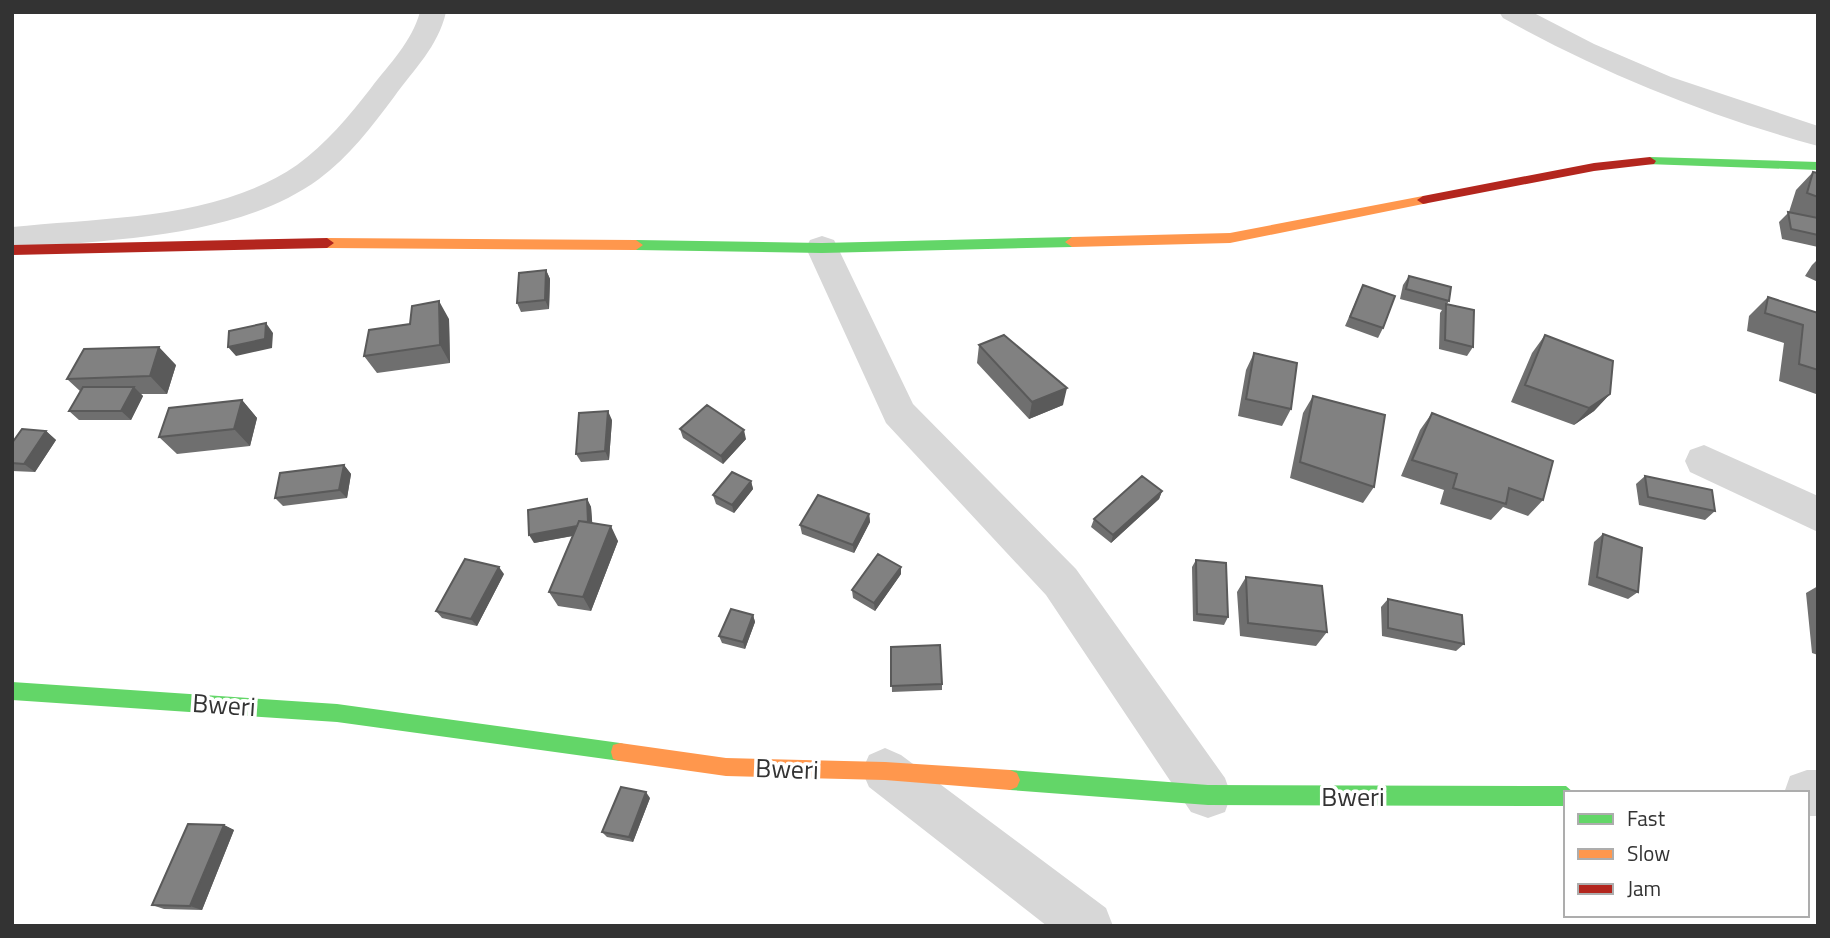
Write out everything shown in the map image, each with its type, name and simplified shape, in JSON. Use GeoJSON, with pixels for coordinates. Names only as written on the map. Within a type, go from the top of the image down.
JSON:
{"type":"FeatureCollection","features":[{"type":"Feature","properties":{"kind":"street"},"geometry":{"type":"LineString","coordinates":[[12,238],[230,209],[277,191],[306,173],[333,151],[366,114],[425,41],[433,12]]}},
{"type":"Feature","properties":{"kind":"street"},"geometry":{"type":"LineString","coordinates":[[1512,12],[1588,52],[1730,110],[1818,136]]}},
{"type":"Feature","properties":{"kind":"street"},"geometry":{"type":"LineString","coordinates":[[12,250],[76,252],[230,243],[452,242],[822,248],[1230,237],[1594,167],[1654,161],[1818,166]]}},
{"type":"Feature","properties":{"kind":"street"},"geometry":{"type":"LineString","coordinates":[[822,248],[899,412],[924,442],[1061,582],[1208,795]]}},
{"type":"Feature","properties":{"kind":"street"},"geometry":{"type":"LineString","coordinates":[[1704,461],[1818,515]]}},
{"type":"Feature","properties":{"kind":"street","name":"Bweri"},"geometry":{"type":"LineString","coordinates":[[12,691],[337,713],[726,767],[885,771],[1208,795],[1564,796]]}},
{"type":"Feature","properties":{"kind":"street"},"geometry":{"type":"LineString","coordinates":[[885,771],[1088,926]]}},
{"type":"Feature","properties":{"kind":"building"},"geometry":{"type":"Polygon","coordinates":[[[1813,172],[1818,173],[1818,197],[1807,193],[1813,172]]]}},
{"type":"Feature","properties":{"kind":"building"},"geometry":{"type":"Polygon","coordinates":[[[1788,212],[1818,218],[1818,235],[1791,229],[1788,212]]]}},
{"type":"Feature","properties":{"kind":"building"},"geometry":{"type":"Polygon","coordinates":[[[546,270],[545,300],[517,303],[519,273],[546,270]]]}},
{"type":"Feature","properties":{"kind":"building"},"geometry":{"type":"Polygon","coordinates":[[[1409,276],[1451,287],[1449,301],[1406,289],[1409,276]]]}},
{"type":"Feature","properties":{"kind":"building"},"geometry":{"type":"Polygon","coordinates":[[[1363,285],[1395,296],[1383,328],[1350,317],[1363,285]]]}},
{"type":"Feature","properties":{"kind":"building"},"geometry":{"type":"Polygon","coordinates":[[[1768,297],[1818,313],[1818,370],[1799,364],[1803,325],[1765,313],[1768,297]]]}},
{"type":"Feature","properties":{"kind":"building"},"geometry":{"type":"Polygon","coordinates":[[[439,301],[440,345],[364,356],[369,330],[410,324],[412,306],[439,301]]]}},
{"type":"Feature","properties":{"kind":"building"},"geometry":{"type":"Polygon","coordinates":[[[1446,304],[1474,310],[1473,347],[1445,340],[1446,304]]]}},
{"type":"Feature","properties":{"kind":"building"},"geometry":{"type":"Polygon","coordinates":[[[266,323],[265,339],[228,347],[229,331],[266,323]]]}},
{"type":"Feature","properties":{"kind":"building"},"geometry":{"type":"Polygon","coordinates":[[[1004,335],[1067,388],[1032,402],[979,345],[1004,335]]]}},
{"type":"Feature","properties":{"kind":"building"},"geometry":{"type":"Polygon","coordinates":[[[1545,335],[1613,361],[1610,394],[1589,408],[1525,385],[1545,335]]]}},
{"type":"Feature","properties":{"kind":"building"},"geometry":{"type":"Polygon","coordinates":[[[159,347],[150,376],[67,379],[84,349],[159,347]]]}},
{"type":"Feature","properties":{"kind":"building"},"geometry":{"type":"Polygon","coordinates":[[[1254,353],[1297,363],[1291,409],[1246,399],[1254,353]]]}},
{"type":"Feature","properties":{"kind":"building"},"geometry":{"type":"Polygon","coordinates":[[[83,387],[134,387],[121,411],[69,411],[83,387]]]}},
{"type":"Feature","properties":{"kind":"building"},"geometry":{"type":"Polygon","coordinates":[[[1313,396],[1385,415],[1374,487],[1300,462],[1313,396]]]}},
{"type":"Feature","properties":{"kind":"building"},"geometry":{"type":"Polygon","coordinates":[[[242,400],[234,429],[159,437],[169,408],[242,400]]]}},
{"type":"Feature","properties":{"kind":"building"},"geometry":{"type":"Polygon","coordinates":[[[707,405],[744,430],[721,456],[680,429],[707,405]]]}},
{"type":"Feature","properties":{"kind":"building"},"geometry":{"type":"Polygon","coordinates":[[[608,411],[605,451],[576,454],[579,413],[608,411]]]}},
{"type":"Feature","properties":{"kind":"building"},"geometry":{"type":"Polygon","coordinates":[[[1432,413],[1553,461],[1543,500],[1509,488],[1506,504],[1453,488],[1457,474],[1412,460],[1432,413]]]}},
{"type":"Feature","properties":{"kind":"building"},"geometry":{"type":"Polygon","coordinates":[[[22,429],[46,431],[24,464],[12,463],[12,443],[22,429]]]}},
{"type":"Feature","properties":{"kind":"building"},"geometry":{"type":"Polygon","coordinates":[[[344,465],[339,490],[275,498],[280,473],[344,465]]]}},
{"type":"Feature","properties":{"kind":"building"},"geometry":{"type":"Polygon","coordinates":[[[732,472],[751,481],[732,505],[713,495],[732,472]]]}},
{"type":"Feature","properties":{"kind":"building"},"geometry":{"type":"Polygon","coordinates":[[[1142,476],[1162,491],[1113,535],[1094,519],[1142,476]]]}},
{"type":"Feature","properties":{"kind":"building"},"geometry":{"type":"Polygon","coordinates":[[[1645,476],[1712,490],[1715,511],[1648,497],[1645,476]]]}},
{"type":"Feature","properties":{"kind":"building"},"geometry":{"type":"Polygon","coordinates":[[[818,495],[869,514],[853,545],[800,525],[818,495]]]}},
{"type":"Feature","properties":{"kind":"building"},"geometry":{"type":"Polygon","coordinates":[[[587,499],[588,522],[579,521],[577,526],[529,535],[528,510],[587,499]]]}},
{"type":"Feature","properties":{"kind":"building"},"geometry":{"type":"Polygon","coordinates":[[[579,521],[611,526],[583,597],[549,592],[579,521]]]}},
{"type":"Feature","properties":{"kind":"building"},"geometry":{"type":"Polygon","coordinates":[[[1603,534],[1642,548],[1638,592],[1597,577],[1603,534]]]}},
{"type":"Feature","properties":{"kind":"building"},"geometry":{"type":"Polygon","coordinates":[[[878,554],[901,567],[874,603],[852,590],[878,554]]]}},
{"type":"Feature","properties":{"kind":"building"},"geometry":{"type":"Polygon","coordinates":[[[465,559],[499,567],[471,619],[436,611],[465,559]]]}},
{"type":"Feature","properties":{"kind":"building"},"geometry":{"type":"Polygon","coordinates":[[[1196,560],[1226,563],[1228,617],[1197,614],[1196,560]]]}},
{"type":"Feature","properties":{"kind":"building"},"geometry":{"type":"Polygon","coordinates":[[[1246,577],[1322,586],[1327,632],[1248,623],[1246,577]]]}},
{"type":"Feature","properties":{"kind":"building"},"geometry":{"type":"Polygon","coordinates":[[[1388,599],[1462,615],[1464,644],[1388,628],[1388,599]]]}},
{"type":"Feature","properties":{"kind":"building"},"geometry":{"type":"Polygon","coordinates":[[[731,609],[753,615],[743,642],[719,636],[731,609]]]}},
{"type":"Feature","properties":{"kind":"building"},"geometry":{"type":"Polygon","coordinates":[[[940,645],[942,684],[891,686],[891,647],[940,645]]]}},
{"type":"Feature","properties":{"kind":"building"},"geometry":{"type":"Polygon","coordinates":[[[621,787],[646,792],[629,837],[602,832],[621,787]]]}},
{"type":"Feature","properties":{"kind":"building"},"geometry":{"type":"Polygon","coordinates":[[[188,824],[224,825],[190,906],[152,905],[188,824]]]}},
{"type":"Feature","properties":{"kind":"traffic: fast"},"geometry":{"type":"LineString","coordinates":[[1650,161],[1818,166]]}},
{"type":"Feature","properties":{"kind":"traffic: fast"},"geometry":{"type":"LineString","coordinates":[[636,245],[822,248],[1072,242]]}},
{"type":"Feature","properties":{"kind":"traffic: fast"},"geometry":{"type":"LineString","coordinates":[[12,691],[337,713],[620,752]]}},
{"type":"Feature","properties":{"kind":"traffic: fast"},"geometry":{"type":"LineString","coordinates":[[1010,780],[1208,795],[1564,796]]}},
{"type":"Feature","properties":{"kind":"traffic: slow"},"geometry":{"type":"LineString","coordinates":[[1072,242],[1230,238],[1423,200]]}},
{"type":"Feature","properties":{"kind":"traffic: slow"},"geometry":{"type":"LineString","coordinates":[[327,243],[636,245]]}},
{"type":"Feature","properties":{"kind":"traffic: slow"},"geometry":{"type":"LineString","coordinates":[[620,752],[726,767],[885,771],[1010,780]]}},
{"type":"Feature","properties":{"kind":"traffic: jam"},"geometry":{"type":"LineString","coordinates":[[1423,200],[1594,167],[1650,161]]}},
{"type":"Feature","properties":{"kind":"traffic: jam"},"geometry":{"type":"LineString","coordinates":[[12,250],[327,243]]}}]}
